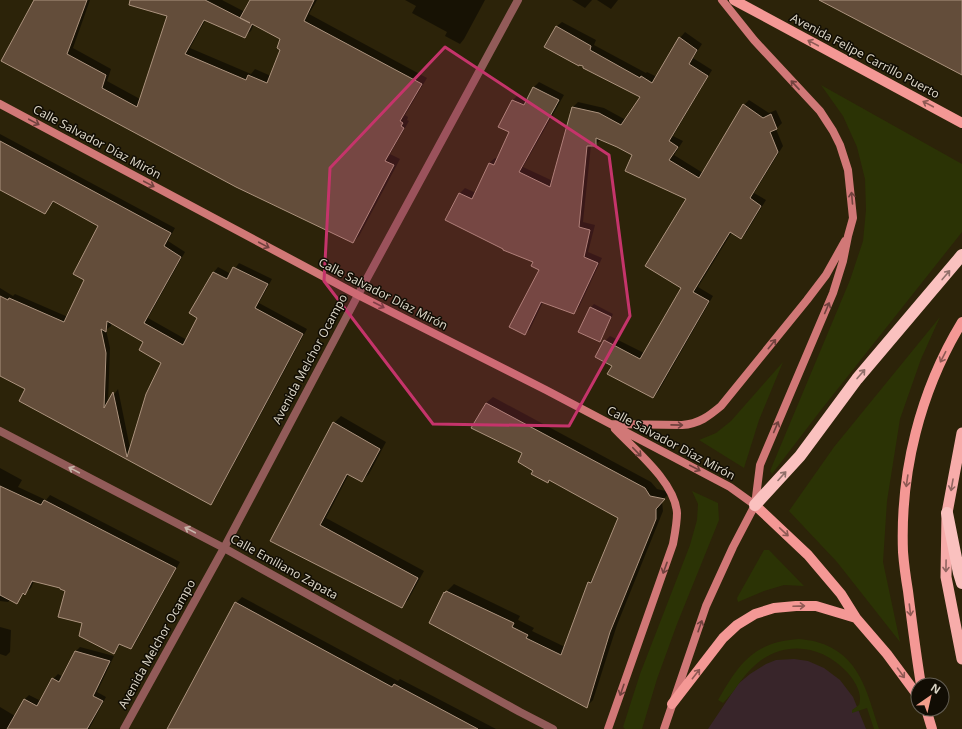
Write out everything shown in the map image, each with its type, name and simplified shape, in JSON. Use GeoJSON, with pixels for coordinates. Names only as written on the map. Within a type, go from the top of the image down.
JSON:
{"type":"FeatureCollection","features":[{"type":"Feature","properties":{"kind":"highway"},"geometry":{"type":"LineString","coordinates":[[755,505],[800,456],[857,379],[962,255]]}},
{"type":"Feature","properties":{"kind":"highway"},"geometry":{"type":"LineString","coordinates":[[962,433],[947,513],[946,577],[962,659]]}},
{"type":"Feature","properties":{"kind":"highway"},"geometry":{"type":"LineString","coordinates":[[947,513],[962,583]]}},
{"type":"Feature","properties":{"kind":"main road"},"geometry":{"type":"LineString","coordinates":[[664,729],[706,606],[733,547],[755,505],[760,465],[833,293],[853,218],[848,170],[840,145],[833,131],[820,111],[754,40],[722,0]]}},
{"type":"Feature","properties":{"kind":"main road","name":"Avenida Felipe Carrillo Puerto"},"geometry":{"type":"LineString","coordinates":[[734,0],[962,123]]}},
{"type":"Feature","properties":{"kind":"main road","name":"Calle Salvador Díaz Mirón"},"geometry":{"type":"LineString","coordinates":[[0,104],[358,295],[546,390],[730,486],[755,505]]}},
{"type":"Feature","properties":{"kind":"main road"},"geometry":{"type":"LineString","coordinates":[[949,116],[962,113]]}},
{"type":"Feature","properties":{"kind":"main road"},"geometry":{"type":"LineString","coordinates":[[610,424],[682,425],[691,424],[706,419],[722,406],[807,300],[826,275],[848,236]]}},
{"type":"Feature","properties":{"kind":"main road"},"geometry":{"type":"LineString","coordinates":[[920,677],[903,553],[904,499],[910,458],[918,424],[941,360],[962,322]]}},
{"type":"Feature","properties":{"kind":"main road"},"geometry":{"type":"LineString","coordinates":[[608,729],[673,544],[677,512],[673,498],[666,484],[610,424]]}},
{"type":"Feature","properties":{"kind":"main road"},"geometry":{"type":"LineString","coordinates":[[755,505],[808,555],[842,594],[856,618],[887,654],[910,685]]}},
{"type":"Feature","properties":{"kind":"main road"},"geometry":{"type":"LineString","coordinates":[[672,704],[723,638],[737,625],[755,614],[774,608],[816,606],[856,618]]}},
{"type":"Feature","properties":{"kind":"main road"},"geometry":{"type":"LineString","coordinates":[[928,717],[932,729]]}},
{"type":"Feature","properties":{"kind":"street","name":"Avenida Melchor Ocampo"},"geometry":{"type":"LineString","coordinates":[[124,729],[224,548],[358,295],[518,0]]}},
{"type":"Feature","properties":{"kind":"street","name":"Calle Emiliano Zapata"},"geometry":{"type":"LineString","coordinates":[[0,430],[224,548],[553,729]]}},
{"type":"Feature","properties":{"kind":"highlighted area"},"geometry":{"type":"Polygon","coordinates":[[[445,47],[609,155],[630,316],[569,426],[433,424],[324,281],[330,168],[445,47]]]}},
{"type":"Feature","properties":{"kind":"shaded area"},"geometry":{"type":"Polygon","coordinates":[[[794,659],[808,661],[824,668],[840,680],[853,697],[866,729],[708,729],[738,684],[750,674],[766,664],[776,660],[794,659]]]}},
{"type":"Feature","properties":{"kind":"green space"},"geometry":{"type":"Polygon","coordinates":[[[821,85],[962,164],[962,232],[772,474],[770,471],[850,280],[863,241],[866,210],[865,179],[857,147],[843,116],[821,85]]]}},
{"type":"Feature","properties":{"kind":"green space"},"geometry":{"type":"Polygon","coordinates":[[[940,317],[921,359],[900,419],[887,501],[883,562],[900,642],[837,562],[789,511],[834,447],[940,317]]]}},
{"type":"Feature","properties":{"kind":"green space"},"geometry":{"type":"Polygon","coordinates":[[[783,362],[759,420],[744,468],[699,440],[716,433],[731,421],[783,362]]]}},
{"type":"Feature","properties":{"kind":"green space"},"geometry":{"type":"Polygon","coordinates":[[[692,491],[718,503],[719,520],[677,624],[657,679],[642,729],[625,729],[623,727],[640,674],[690,545],[697,520],[698,504],[692,491]]]}},
{"type":"Feature","properties":{"kind":"green space"},"geometry":{"type":"Polygon","coordinates":[[[764,550],[769,550],[804,586],[784,585],[764,591],[738,602],[737,598],[764,550]]]}},
{"type":"Feature","properties":{"kind":"green space"},"geometry":{"type":"Polygon","coordinates":[[[799,639],[815,641],[832,648],[852,665],[860,676],[879,729],[874,729],[867,708],[852,713],[852,710],[859,705],[860,696],[855,683],[847,672],[825,655],[813,651],[788,649],[775,652],[752,668],[723,703],[718,700],[733,676],[749,657],[770,645],[783,641],[799,639]]]}},
{"type":"Feature","properties":{"kind":"building"},"geometry":{"type":"Polygon","coordinates":[[[34,0],[87,0],[67,54],[106,75],[102,88],[137,107],[167,16],[129,5],[130,0],[205,0],[240,18],[250,0],[314,0],[304,21],[422,84],[400,121],[403,123],[401,126],[404,128],[385,161],[394,165],[353,243],[236,187],[1,61],[34,0]],[[204,20],[185,54],[246,80],[248,75],[267,83],[280,50],[277,48],[280,39],[252,24],[245,38],[204,20]]]}},
{"type":"Feature","properties":{"kind":"building"},"geometry":{"type":"Polygon","coordinates":[[[819,0],[962,0],[962,75],[819,0]]]}},
{"type":"Feature","properties":{"kind":"building"},"geometry":{"type":"Polygon","coordinates":[[[556,26],[591,46],[590,50],[640,78],[641,76],[652,83],[679,37],[697,50],[689,64],[708,76],[669,141],[678,147],[669,160],[699,178],[743,104],[763,118],[771,114],[777,129],[770,132],[778,152],[750,198],[761,206],[741,239],[730,232],[693,292],[709,301],[653,398],[607,374],[612,366],[595,357],[604,340],[640,359],[681,288],[645,266],[686,199],[625,171],[632,155],[596,138],[596,146],[587,146],[579,227],[590,230],[584,257],[598,263],[574,314],[541,302],[525,335],[509,327],[539,270],[531,266],[533,262],[503,250],[445,220],[459,193],[472,199],[489,163],[494,165],[509,132],[498,127],[512,100],[524,105],[533,87],[559,100],[519,172],[550,187],[572,107],[599,113],[621,125],[640,97],[544,47],[556,26]]]}},
{"type":"Feature","properties":{"kind":"building"},"geometry":{"type":"Polygon","coordinates":[[[0,141],[171,233],[164,246],[181,257],[144,323],[183,345],[197,318],[189,313],[213,272],[227,279],[233,267],[268,284],[255,308],[303,334],[211,505],[19,401],[25,389],[0,376],[0,296],[8,300],[9,298],[64,322],[84,280],[73,274],[98,226],[53,201],[45,214],[0,190],[0,141]],[[107,321],[106,332],[101,329],[106,353],[104,408],[113,392],[127,457],[146,394],[161,363],[139,350],[143,342],[107,321]]]}},
{"type":"Feature","properties":{"kind":"building"},"geometry":{"type":"Polygon","coordinates":[[[590,307],[611,317],[600,342],[578,332],[590,307]]]}},
{"type":"Feature","properties":{"kind":"building"},"geometry":{"type":"Polygon","coordinates":[[[486,403],[645,488],[650,496],[665,499],[656,509],[656,519],[610,632],[587,708],[429,623],[444,592],[445,593],[446,591],[514,623],[512,627],[528,635],[526,638],[561,655],[588,582],[591,583],[618,518],[549,480],[548,483],[531,474],[533,471],[518,462],[522,453],[471,428],[486,403]]]}},
{"type":"Feature","properties":{"kind":"building"},"geometry":{"type":"Polygon","coordinates":[[[333,422],[380,449],[362,482],[347,474],[320,525],[418,578],[402,608],[270,541],[333,422]]]}},
{"type":"Feature","properties":{"kind":"building"},"geometry":{"type":"Polygon","coordinates":[[[0,486],[41,505],[44,500],[176,568],[131,649],[119,644],[114,654],[79,636],[82,623],[58,617],[65,591],[60,588],[32,581],[25,595],[23,593],[17,604],[0,595],[0,486]]]}},
{"type":"Feature","properties":{"kind":"building"},"geometry":{"type":"Polygon","coordinates":[[[235,602],[392,687],[394,684],[478,729],[167,729],[235,602]]]}},
{"type":"Feature","properties":{"kind":"building"},"geometry":{"type":"Polygon","coordinates":[[[75,651],[110,661],[93,696],[103,701],[87,729],[7,729],[24,699],[37,706],[52,678],[59,682],[75,651]]]}}]}
